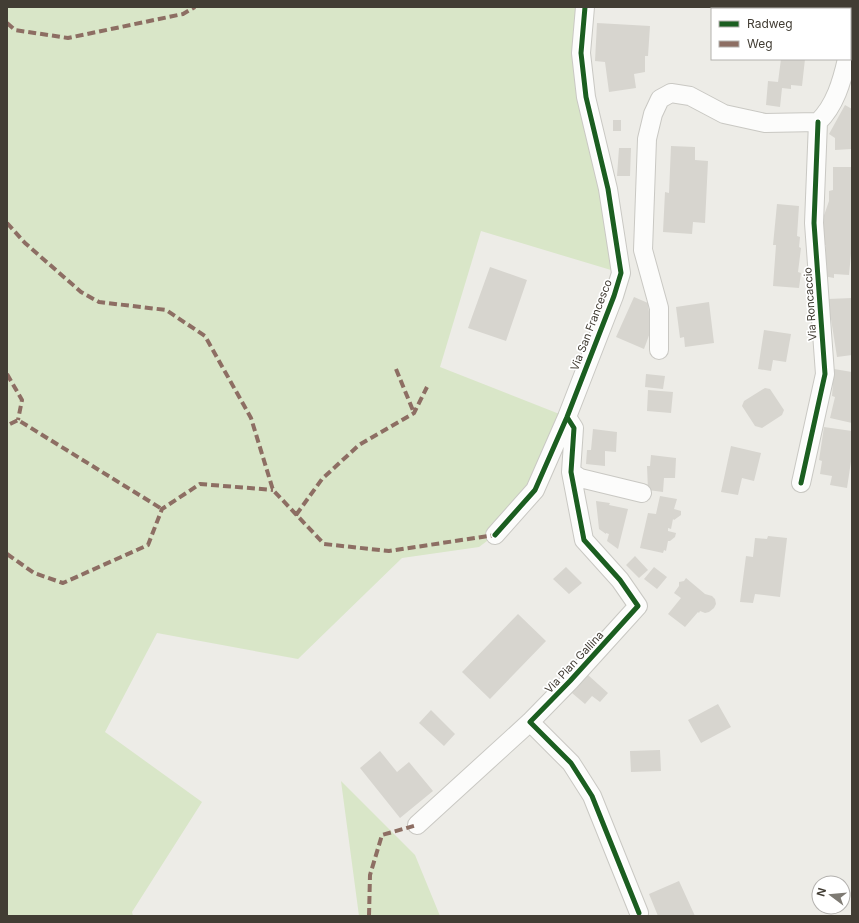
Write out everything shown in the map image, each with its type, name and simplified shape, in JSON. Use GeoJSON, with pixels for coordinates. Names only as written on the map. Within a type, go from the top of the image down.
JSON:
{"type":"FeatureCollection","features":[{"type":"Feature","properties":{"kind":"street","name":"Via San Francesco"},"geometry":{"type":"LineString","coordinates":[[495,534],[535,490],[567,417],[614,296],[621,273],[608,189],[586,97],[581,53],[586,7]]}},
{"type":"Feature","properties":{"kind":"street"},"geometry":{"type":"LineString","coordinates":[[659,350],[659,308],[643,250],[647,139],[653,114],[660,99],[671,93],[690,96],[724,114],[765,123],[818,122],[823,117],[840,86],[848,60]]}},
{"type":"Feature","properties":{"kind":"street","name":"Via Roncaccio"},"geometry":{"type":"LineString","coordinates":[[801,483],[825,374],[814,223],[818,122]]}},
{"type":"Feature","properties":{"kind":"street","name":"Via Pian Gallina"},"geometry":{"type":"LineString","coordinates":[[530,722],[570,681],[638,606],[620,580],[584,540],[571,472],[574,428],[567,417]]}},
{"type":"Feature","properties":{"kind":"street"},"geometry":{"type":"LineString","coordinates":[[571,472],[580,478],[642,494]]}},
{"type":"Feature","properties":{"kind":"street"},"geometry":{"type":"LineString","coordinates":[[417,825],[530,722],[571,763],[592,796],[638,913]]}},
{"type":"Feature","properties":{"kind":"green space"},"geometry":{"type":"Polygon","coordinates":[[[7,7],[585,7],[581,53],[621,273],[481,231],[440,367],[567,417],[535,490],[495,535],[479,547],[402,558],[298,659],[157,633],[105,732],[202,802],[132,912],[133,916],[7,916],[7,7]]]}},
{"type":"Feature","properties":{"kind":"green space"},"geometry":{"type":"Polygon","coordinates":[[[341,781],[415,855],[440,916],[359,916],[341,781]]]}},
{"type":"Feature","properties":{"kind":"building"},"geometry":{"type":"Polygon","coordinates":[[[777,7],[815,7],[812,8],[777,7]]]}},
{"type":"Feature","properties":{"kind":"building"},"geometry":{"type":"Polygon","coordinates":[[[597,23],[650,26],[648,56],[645,56],[645,72],[634,74],[636,88],[609,92],[605,62],[595,61],[597,23]]]}},
{"type":"Feature","properties":{"kind":"building"},"geometry":{"type":"Polygon","coordinates":[[[781,60],[805,60],[802,86],[791,85],[791,89],[782,88],[780,107],[766,105],[768,81],[778,82],[781,60]]]}},
{"type":"Feature","properties":{"kind":"building"},"geometry":{"type":"Polygon","coordinates":[[[845,105],[852,109],[852,149],[835,150],[835,138],[829,134],[845,105]]]}},
{"type":"Feature","properties":{"kind":"building"},"geometry":{"type":"Polygon","coordinates":[[[613,120],[621,120],[621,131],[613,131],[613,120]]]}},
{"type":"Feature","properties":{"kind":"building"},"geometry":{"type":"Polygon","coordinates":[[[671,146],[695,147],[695,160],[708,161],[705,223],[693,222],[692,234],[663,232],[665,192],[669,193],[671,146]]]}},
{"type":"Feature","properties":{"kind":"building"},"geometry":{"type":"Polygon","coordinates":[[[619,148],[631,148],[630,176],[617,176],[619,148]]]}},
{"type":"Feature","properties":{"kind":"building"},"geometry":{"type":"Polygon","coordinates":[[[833,167],[852,167],[852,243],[849,275],[834,274],[834,278],[823,276],[826,245],[822,245],[821,224],[829,201],[829,191],[833,190],[833,167]]]}},
{"type":"Feature","properties":{"kind":"building"},"geometry":{"type":"Polygon","coordinates":[[[777,204],[799,206],[797,236],[800,237],[799,247],[801,248],[798,272],[801,273],[799,288],[773,286],[776,245],[773,245],[777,204]]]}},
{"type":"Feature","properties":{"kind":"building"},"geometry":{"type":"Polygon","coordinates":[[[490,267],[527,280],[506,341],[468,328],[490,267]]]}},
{"type":"Feature","properties":{"kind":"building"},"geometry":{"type":"Polygon","coordinates":[[[634,297],[648,303],[651,330],[644,349],[616,337],[634,297]]]}},
{"type":"Feature","properties":{"kind":"building"},"geometry":{"type":"Polygon","coordinates":[[[852,298],[852,355],[837,357],[831,319],[829,319],[828,299],[852,298]]]}},
{"type":"Feature","properties":{"kind":"building"},"geometry":{"type":"Polygon","coordinates":[[[709,302],[714,343],[685,347],[684,337],[680,338],[676,307],[709,302]]]}},
{"type":"Feature","properties":{"kind":"building"},"geometry":{"type":"Polygon","coordinates":[[[764,330],[791,334],[786,362],[773,360],[771,371],[758,369],[764,330]]]}},
{"type":"Feature","properties":{"kind":"building"},"geometry":{"type":"Polygon","coordinates":[[[834,369],[852,372],[852,423],[830,418],[835,397],[832,396],[834,369]]]}},
{"type":"Feature","properties":{"kind":"building"},"geometry":{"type":"Polygon","coordinates":[[[646,374],[665,376],[663,389],[645,387],[646,374]]]}},
{"type":"Feature","properties":{"kind":"building"},"geometry":{"type":"Polygon","coordinates":[[[765,388],[770,389],[784,410],[782,415],[762,428],[755,426],[742,406],[744,401],[765,388]]]}},
{"type":"Feature","properties":{"kind":"building"},"geometry":{"type":"Polygon","coordinates":[[[648,390],[673,392],[671,413],[647,411],[648,390]]]}},
{"type":"Feature","properties":{"kind":"building"},"geometry":{"type":"Polygon","coordinates":[[[824,427],[852,431],[852,455],[847,488],[830,485],[832,476],[820,474],[822,461],[819,460],[824,427]]]}},
{"type":"Feature","properties":{"kind":"building"},"geometry":{"type":"Polygon","coordinates":[[[593,429],[617,432],[616,452],[605,451],[605,466],[586,464],[587,450],[591,450],[593,429]]]}},
{"type":"Feature","properties":{"kind":"building"},"geometry":{"type":"Polygon","coordinates":[[[731,446],[761,453],[754,481],[742,478],[738,495],[721,492],[731,446]]]}},
{"type":"Feature","properties":{"kind":"building"},"geometry":{"type":"Polygon","coordinates":[[[651,455],[676,458],[675,478],[664,478],[663,492],[648,490],[647,466],[650,466],[651,455]]]}},
{"type":"Feature","properties":{"kind":"building"},"geometry":{"type":"Polygon","coordinates":[[[660,496],[677,499],[674,509],[681,511],[681,515],[674,520],[673,519],[671,529],[668,528],[668,531],[676,533],[675,537],[668,541],[666,551],[664,550],[663,553],[640,548],[648,513],[656,514],[660,496]]]}},
{"type":"Feature","properties":{"kind":"building"},"geometry":{"type":"Polygon","coordinates":[[[596,501],[610,503],[609,505],[628,509],[618,549],[607,541],[609,534],[606,534],[599,529],[596,501]]]}},
{"type":"Feature","properties":{"kind":"building"},"geometry":{"type":"Polygon","coordinates":[[[768,536],[787,538],[780,597],[755,594],[753,603],[740,602],[746,556],[753,557],[755,538],[767,539],[768,536]]]}},
{"type":"Feature","properties":{"kind":"building"},"geometry":{"type":"Polygon","coordinates":[[[635,556],[648,570],[639,578],[626,565],[635,556]]]}},
{"type":"Feature","properties":{"kind":"building"},"geometry":{"type":"Polygon","coordinates":[[[566,567],[582,583],[569,594],[553,579],[566,567]]]}},
{"type":"Feature","properties":{"kind":"building"},"geometry":{"type":"Polygon","coordinates":[[[654,567],[667,577],[657,589],[644,579],[654,567]]]}},
{"type":"Feature","properties":{"kind":"building"},"geometry":{"type":"Polygon","coordinates":[[[686,578],[705,594],[712,596],[715,599],[716,604],[709,612],[698,612],[685,627],[668,614],[681,598],[674,593],[679,586],[679,582],[684,581],[686,578]]]}},
{"type":"Feature","properties":{"kind":"building"},"geometry":{"type":"Polygon","coordinates":[[[518,614],[546,641],[490,699],[462,672],[518,614]]]}},
{"type":"Feature","properties":{"kind":"building"},"geometry":{"type":"Polygon","coordinates":[[[588,675],[608,693],[600,702],[592,696],[585,704],[572,693],[588,675]]]}},
{"type":"Feature","properties":{"kind":"building"},"geometry":{"type":"Polygon","coordinates":[[[718,704],[731,727],[701,743],[688,720],[718,704]]]}},
{"type":"Feature","properties":{"kind":"building"},"geometry":{"type":"Polygon","coordinates":[[[431,710],[455,734],[444,746],[419,723],[431,710]]]}},
{"type":"Feature","properties":{"kind":"building"},"geometry":{"type":"Polygon","coordinates":[[[660,750],[661,771],[631,772],[630,751],[660,750]]]}},
{"type":"Feature","properties":{"kind":"building"},"geometry":{"type":"Polygon","coordinates":[[[380,751],[397,772],[409,762],[433,791],[400,818],[360,768],[380,751]]]}},
{"type":"Feature","properties":{"kind":"building"},"geometry":{"type":"Polygon","coordinates":[[[679,881],[695,916],[658,916],[649,894],[679,881]]]}},
{"type":"Feature","properties":{"kind":"marked path"},"geometry":{"type":"LineString","coordinates":[[7,23],[15,30],[68,38],[183,14],[195,7]]}},
{"type":"Feature","properties":{"kind":"marked path"},"geometry":{"type":"LineString","coordinates":[[7,223],[25,243],[81,292],[99,302],[166,310],[205,336],[251,418],[273,490],[324,544],[389,551],[495,535]]}},
{"type":"Feature","properties":{"kind":"marked path"},"geometry":{"type":"LineString","coordinates":[[396,369],[414,413]]}},
{"type":"Feature","properties":{"kind":"marked path"},"geometry":{"type":"LineString","coordinates":[[7,374],[22,400],[18,420]]}},
{"type":"Feature","properties":{"kind":"marked path"},"geometry":{"type":"LineString","coordinates":[[296,515],[322,479],[359,445],[414,413],[427,387]]}},
{"type":"Feature","properties":{"kind":"marked path"},"geometry":{"type":"LineString","coordinates":[[10,424],[18,420],[162,509]]}},
{"type":"Feature","properties":{"kind":"marked path"},"geometry":{"type":"LineString","coordinates":[[7,554],[34,573],[63,583],[148,545],[162,509],[200,484],[273,490]]}},
{"type":"Feature","properties":{"kind":"marked path"},"geometry":{"type":"LineString","coordinates":[[369,916],[370,875],[382,835],[417,825]]}},
{"type":"Feature","properties":{"kind":"cycle path"},"geometry":{"type":"LineString","coordinates":[[495,535],[535,490],[567,417],[614,296],[621,273],[608,189],[586,97],[581,53],[585,7]]}},
{"type":"Feature","properties":{"kind":"cycle path"},"geometry":{"type":"LineString","coordinates":[[801,483],[825,374],[814,223],[818,122]]}},
{"type":"Feature","properties":{"kind":"cycle path"},"geometry":{"type":"LineString","coordinates":[[567,417],[574,428],[571,472],[584,540],[620,580],[638,606],[570,681],[530,722],[571,763],[592,796],[639,913]]}}]}
